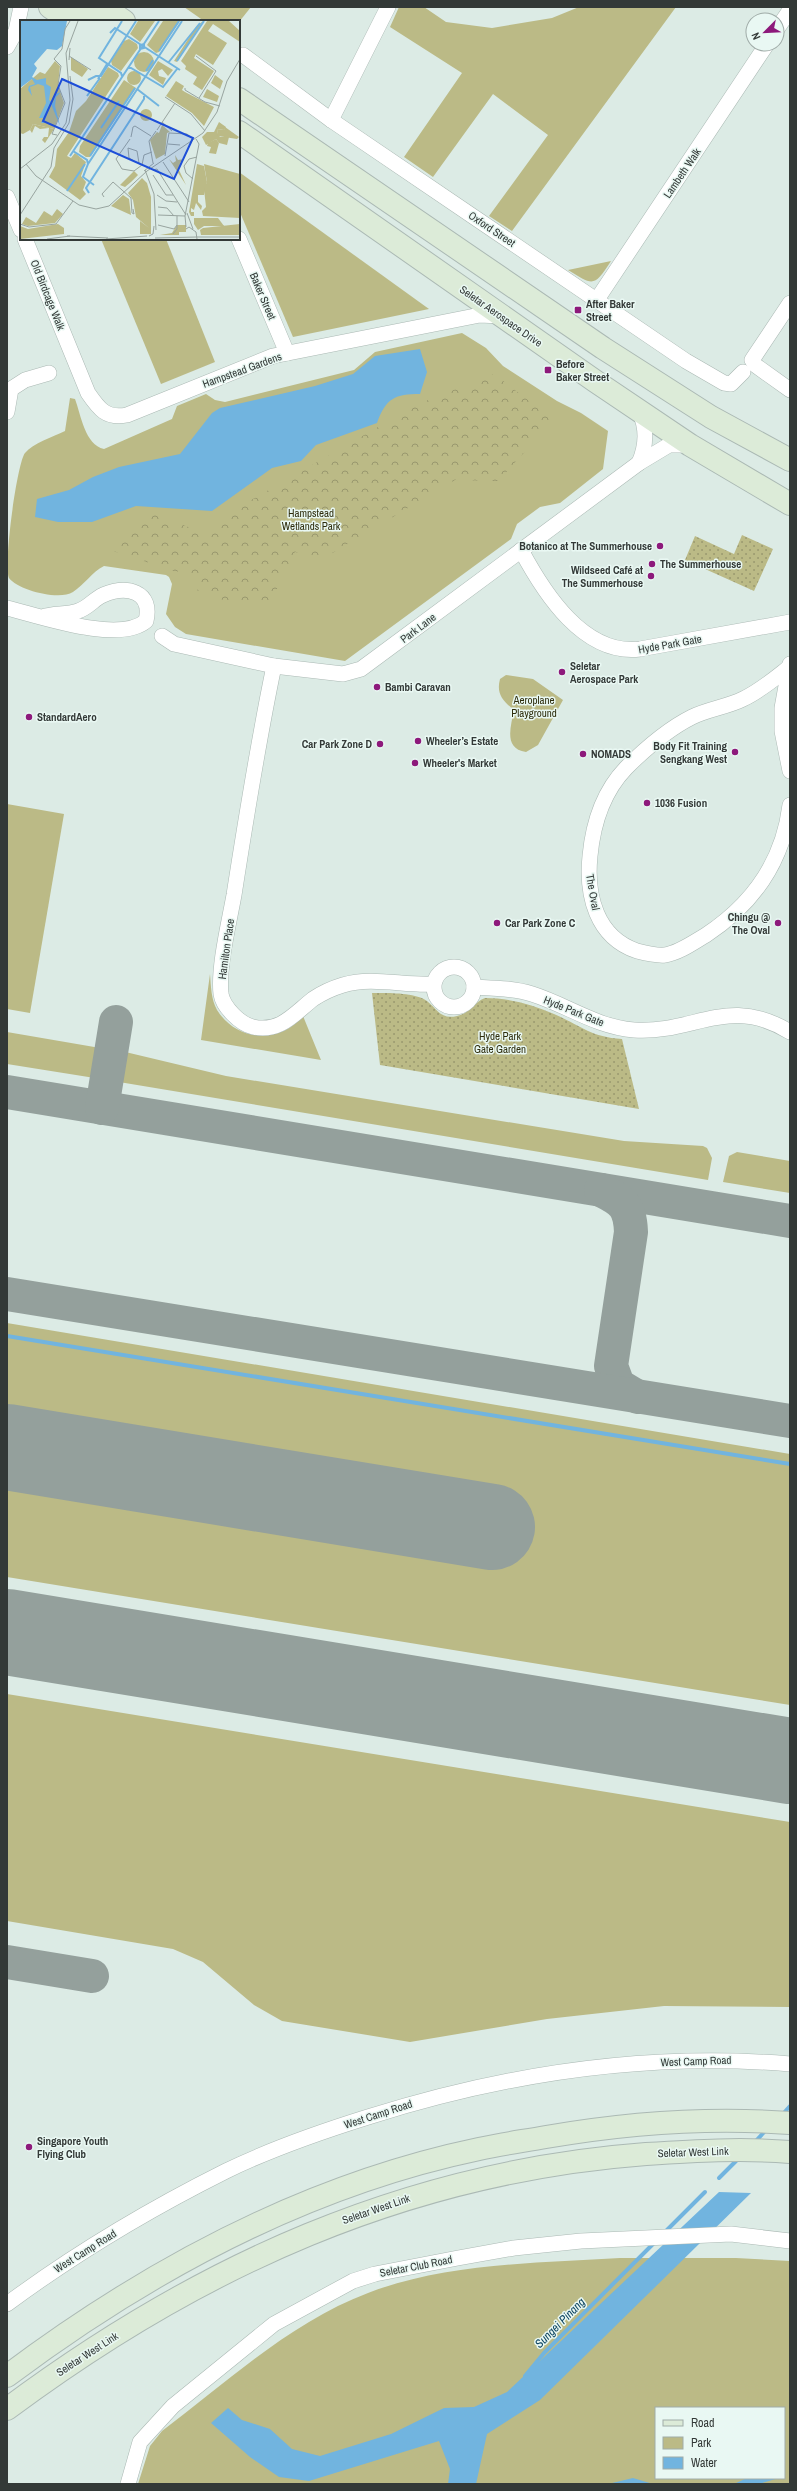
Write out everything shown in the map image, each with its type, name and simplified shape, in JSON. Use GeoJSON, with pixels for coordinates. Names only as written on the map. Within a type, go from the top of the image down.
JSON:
{"type":"FeatureCollection","features":[{"type":"Feature","properties":{"kind":"main road"},"geometry":{"type":"LineString","coordinates":[[50,7],[70,20]]}},
{"type":"Feature","properties":{"kind":"main road"},"geometry":{"type":"LineString","coordinates":[[78,7],[92,20]]}},
{"type":"Feature","properties":{"kind":"main road"},"geometry":{"type":"LineString","coordinates":[[104,7],[123,20]]}},
{"type":"Feature","properties":{"kind":"main road"},"geometry":{"type":"LineString","coordinates":[[240,100],[603,348],[711,416],[790,460]]}},
{"type":"Feature","properties":{"kind":"main road","name":"Seletar Aerospace Drive"},"geometry":{"type":"LineString","coordinates":[[240,133],[501,316],[690,445],[790,504]]}},
{"type":"Feature","properties":{"kind":"main road"},"geometry":{"type":"LineString","coordinates":[[7,2376],[119,2298],[203,2250],[273,2217],[353,2185],[479,2149],[584,2131],[668,2122],[756,2120],[790,2123]]}},
{"type":"Feature","properties":{"kind":"main road","name":"Seletar West Link"},"geometry":{"type":"LineString","coordinates":[[7,2409],[34,2389],[134,2322],[216,2275],[283,2244],[361,2214],[417,2195],[484,2177],[586,2159],[704,2150],[788,2152]]}},
{"type":"Feature","properties":{"kind":"main road"},"geometry":{"type":"LineString","coordinates":[[7,2399],[34,2389]]}},
{"type":"Feature","properties":{"kind":"street"},"geometry":{"type":"LineString","coordinates":[[7,47],[16,31],[21,7]]}},
{"type":"Feature","properties":{"kind":"street"},"geometry":{"type":"LineString","coordinates":[[331,120],[388,7]]}},
{"type":"Feature","properties":{"kind":"street","name":"Lambeth Walk"},"geometry":{"type":"LineString","coordinates":[[596,301],[762,52]]}},
{"type":"Feature","properties":{"kind":"street","name":"Oxford Street"},"geometry":{"type":"LineString","coordinates":[[243,55],[331,120],[686,361],[724,383],[731,384],[743,372]]}},
{"type":"Feature","properties":{"kind":"street"},"geometry":{"type":"LineString","coordinates":[[7,197],[20,228]]}},
{"type":"Feature","properties":{"kind":"street","name":"Old Birdcage Walk"},"geometry":{"type":"LineString","coordinates":[[25,240],[71,352]]}},
{"type":"Feature","properties":{"kind":"street","name":"Baker Street"},"geometry":{"type":"LineString","coordinates":[[239,240],[287,353]]}},
{"type":"Feature","properties":{"kind":"street"},"geometry":{"type":"LineString","coordinates":[[790,303],[752,360],[755,365],[790,390]]}},
{"type":"Feature","properties":{"kind":"street","name":"Hampstead Gardens"},"geometry":{"type":"LineString","coordinates":[[71,352],[88,393],[99,408],[105,414],[118,416],[287,353],[480,315],[501,316]]}},
{"type":"Feature","properties":{"kind":"street"},"geometry":{"type":"LineString","coordinates":[[7,412],[11,389],[26,380],[49,373]]}},
{"type":"Feature","properties":{"kind":"street"},"geometry":{"type":"LineString","coordinates":[[639,410],[643,418],[646,444],[639,463]]}},
{"type":"Feature","properties":{"kind":"street","name":"Park Lane"},"geometry":{"type":"LineString","coordinates":[[162,636],[174,644],[274,666],[343,674],[368,665],[639,463],[670,444],[690,445]]}},
{"type":"Feature","properties":{"kind":"street","name":"Hyde Park Gate"},"geometry":{"type":"LineString","coordinates":[[521,550],[541,587],[557,608],[577,626],[598,641],[616,648],[628,651],[790,622]]}},
{"type":"Feature","properties":{"kind":"street"},"geometry":{"type":"LineString","coordinates":[[7,608],[42,617],[57,623],[123,631],[138,628],[146,621],[148,605],[145,598],[137,592],[115,591],[103,595],[78,612],[56,613],[42,617]]}},
{"type":"Feature","properties":{"kind":"street","name":"Hamilton Place"},"geometry":{"type":"LineString","coordinates":[[274,666],[259,736],[221,981],[221,996],[227,1008],[238,1019],[252,1027],[272,1028],[291,1019],[322,994],[344,985],[366,981],[433,984]]}},
{"type":"Feature","properties":{"kind":"street","name":"The Oval"},"geometry":{"type":"LineString","coordinates":[[789,666],[759,691],[742,699],[693,716],[676,726],[636,759],[613,784],[599,813],[590,854],[588,876],[598,919],[616,940],[625,947],[644,953],[665,955],[690,945],[738,911],[760,887],[770,872],[784,838],[790,805]]}},
{"type":"Feature","properties":{"kind":"street","name":"The Oval"},"geometry":{"type":"LineString","coordinates":[[789,666],[782,708],[782,731],[790,771]]}},
{"type":"Feature","properties":{"kind":"street"},"geometry":{"type":"LineString","coordinates":[[759,691],[773,693],[782,708]]}},
{"type":"Feature","properties":{"kind":"street"},"geometry":{"type":"LineString","coordinates":[[450,966],[457,966],[469,973],[474,987],[470,1000],[465,1004],[452,1007],[446,1006],[436,997],[433,984],[439,972],[450,966]]}},
{"type":"Feature","properties":{"kind":"street","name":"Hyde Park Gate"},"geometry":{"type":"LineString","coordinates":[[474,987],[511,989],[531,994],[577,1015],[622,1028],[655,1030],[679,1027],[709,1017],[742,1015],[758,1017],[790,1032]]}},
{"type":"Feature","properties":{"kind":"street","name":"West Camp Road"},"geometry":{"type":"LineString","coordinates":[[7,2304],[62,2264],[134,2221],[228,2170],[322,2132],[419,2101],[491,2083],[555,2072],[657,2062],[744,2060],[790,2064]]}},
{"type":"Feature","properties":{"kind":"street","name":"Seletar Club Road"},"geometry":{"type":"LineString","coordinates":[[128,2484],[140,2442],[156,2422],[274,2324],[353,2281],[375,2274],[521,2247],[622,2238],[731,2234],[790,2240]]}},
{"type":"Feature","properties":{"kind":"green space"},"geometry":{"type":"Polygon","coordinates":[[[184,7],[251,7],[240,21],[203,20],[184,7]]]}},
{"type":"Feature","properties":{"kind":"green space"},"geometry":{"type":"Polygon","coordinates":[[[399,7],[424,7],[446,22],[492,28],[552,18],[579,7],[676,7],[512,231],[489,216],[548,135],[493,94],[433,177],[404,157],[462,73],[390,27],[399,7]]]}},
{"type":"Feature","properties":{"kind":"green space"},"geometry":{"type":"Polygon","coordinates":[[[240,173],[429,309],[293,337],[240,212],[240,173]]]}},
{"type":"Feature","properties":{"kind":"green space"},"geometry":{"type":"Polygon","coordinates":[[[101,240],[166,240],[215,362],[161,384],[101,240]]]}},
{"type":"Feature","properties":{"kind":"green space"},"geometry":{"type":"Polygon","coordinates":[[[611,261],[601,276],[593,281],[583,279],[568,270],[611,261]]]}},
{"type":"Feature","properties":{"kind":"green space","name":"Hampstead Wetlands Park"},"geometry":{"type":"Polygon","coordinates":[[[462,333],[486,348],[503,366],[557,401],[581,413],[608,431],[603,469],[560,503],[540,507],[517,524],[511,539],[345,661],[186,634],[175,627],[166,614],[172,584],[169,577],[166,575],[104,566],[73,592],[58,595],[39,593],[21,587],[9,578],[9,536],[18,475],[22,461],[25,453],[33,446],[65,431],[70,398],[75,399],[82,421],[92,442],[104,449],[172,419],[177,406],[206,394],[215,400],[225,402],[354,370],[375,352],[462,333]]]}},
{"type":"Feature","properties":{"kind":"green space"},"geometry":{"type":"Polygon","coordinates":[[[494,374],[554,420],[498,481],[455,480],[324,558],[295,552],[271,601],[236,604],[197,592],[202,575],[174,571],[110,550],[149,511],[205,534],[220,518],[418,404],[494,374]]]}},
{"type":"Feature","properties":{"kind":"green space"},"geometry":{"type":"Polygon","coordinates":[[[742,535],[773,549],[754,591],[685,560],[695,536],[734,554],[742,535]]]}},
{"type":"Feature","properties":{"kind":"green space","name":"Aeroplane Playground"},"geometry":{"type":"Polygon","coordinates":[[[506,675],[533,679],[563,700],[538,745],[526,752],[519,750],[511,742],[510,730],[514,710],[501,697],[499,689],[500,679],[506,675]]]}},
{"type":"Feature","properties":{"kind":"green space"},"geometry":{"type":"Polygon","coordinates":[[[7,804],[64,814],[30,1013],[7,1009],[7,804]]]}},
{"type":"Feature","properties":{"kind":"green space"},"geometry":{"type":"Polygon","coordinates":[[[210,974],[214,1001],[217,1010],[225,1021],[247,1033],[259,1036],[271,1035],[283,1031],[294,1025],[303,1016],[321,1060],[201,1040],[210,974]]]}},
{"type":"Feature","properties":{"kind":"green space","name":"Hyde Park Gate Garden"},"geometry":{"type":"Polygon","coordinates":[[[372,993],[400,994],[422,998],[443,1015],[452,1017],[465,1013],[485,998],[511,1000],[546,1010],[593,1033],[611,1038],[622,1039],[639,1109],[380,1065],[372,993]]]}},
{"type":"Feature","properties":{"kind":"green space"},"geometry":{"type":"Polygon","coordinates":[[[7,1032],[106,1049],[101,1079],[7,1064],[7,1032]]]}},
{"type":"Feature","properties":{"kind":"green space"},"geometry":{"type":"Polygon","coordinates":[[[117,1050],[226,1076],[624,1141],[703,1146],[707,1148],[712,1158],[708,1180],[113,1081],[117,1050]]]}},
{"type":"Feature","properties":{"kind":"green space"},"geometry":{"type":"Polygon","coordinates":[[[737,1152],[790,1161],[790,1193],[723,1182],[729,1156],[737,1152]]]}},
{"type":"Feature","properties":{"kind":"green space"},"geometry":{"type":"Polygon","coordinates":[[[7,1323],[790,1454],[790,1705],[7,1577],[7,1323]]]}},
{"type":"Feature","properties":{"kind":"green space"},"geometry":{"type":"Polygon","coordinates":[[[7,1694],[790,1822],[790,2007],[664,2006],[547,2019],[410,2042],[282,2021],[254,2005],[203,1962],[173,1949],[7,1921],[7,1694]]]}},
{"type":"Feature","properties":{"kind":"green space"},"geometry":{"type":"Polygon","coordinates":[[[620,2258],[736,2258],[790,2261],[790,2484],[138,2484],[150,2446],[162,2431],[260,2354],[312,2320],[340,2305],[368,2293],[398,2283],[460,2270],[525,2263],[620,2258]]]}},
{"type":"Feature","properties":{"kind":"water"},"geometry":{"type":"Polygon","coordinates":[[[420,349],[427,372],[420,394],[404,395],[392,399],[384,408],[377,423],[316,445],[301,461],[272,468],[212,511],[136,506],[92,522],[58,522],[35,517],[37,499],[69,490],[93,477],[119,467],[180,454],[212,413],[220,408],[315,386],[353,374],[375,356],[420,349]]]}},
{"type":"Feature","properties":{"kind":"water"},"geometry":{"type":"Polygon","coordinates":[[[719,2192],[751,2193],[540,2400],[487,2434],[476,2484],[448,2484],[450,2469],[439,2441],[309,2481],[279,2477],[250,2457],[211,2423],[228,2408],[242,2420],[270,2429],[292,2449],[320,2456],[391,2434],[444,2408],[474,2407],[507,2392],[719,2192]]]}},
{"type":"Feature","properties":{"kind":"water"},"geometry":{"type":"Polygon","coordinates":[[[633,2478],[653,2484],[608,2484],[633,2478]]]}},
{"type":"Feature","properties":{"kind":"water"},"geometry":{"type":"Polygon","coordinates":[[[745,2479],[776,2479],[759,2484],[734,2484],[745,2479]]]}},
{"type":"Feature","properties":{"kind":"waterway"},"geometry":{"type":"LineString","coordinates":[[7,1336],[790,1464]]}},
{"type":"Feature","properties":{"kind":"waterway"},"geometry":{"type":"LineString","coordinates":[[782,2115],[790,2106]]}},
{"type":"Feature","properties":{"kind":"waterway"},"geometry":{"type":"LineString","coordinates":[[754,2143],[767,2129]]}},
{"type":"Feature","properties":{"kind":"waterway"},"geometry":{"type":"LineString","coordinates":[[719,2178],[739,2158]]}},
{"type":"Feature","properties":{"kind":"waterway","name":"Sungei Pinang"},"geometry":{"type":"LineString","coordinates":[[664,2233],[705,2192]]}},
{"type":"Feature","properties":{"kind":"waterway","name":"Sungei Pinang"},"geometry":{"type":"LineString","coordinates":[[525,2376],[544,2353],[655,2242]]}},
{"type":"Feature","properties":{"kind":"taxiway"},"geometry":{"type":"LineString","coordinates":[[102,1108],[116,1022]]}},
{"type":"Feature","properties":{"kind":"taxiway"},"geometry":{"type":"LineString","coordinates":[[7,1092],[790,1221]]}},
{"type":"Feature","properties":{"kind":"taxiway"},"geometry":{"type":"LineString","coordinates":[[601,1190],[620,1201],[624,1205],[629,1216],[631,1232],[611,1366],[618,1385],[638,1397]]}},
{"type":"Feature","properties":{"kind":"taxiway"},"geometry":{"type":"LineString","coordinates":[[7,1294],[790,1421]]}},
{"type":"Feature","properties":{"kind":"taxiway"},"geometry":{"type":"LineString","coordinates":[[7,1962],[92,1976]]}},
{"type":"Feature","properties":{"kind":"runway"},"geometry":{"type":"LineString","coordinates":[[7,1447],[492,1527]]}},
{"type":"Feature","properties":{"kind":"runway"},"geometry":{"type":"LineString","coordinates":[[7,1632],[790,1761]]}},
{"type":"Feature","properties":{"kind":"place","name":"After Baker Street"},"geometry":{"type":"Point","coordinates":[578,310]}},
{"type":"Feature","properties":{"kind":"place","name":"Before Baker Street"},"geometry":{"type":"Point","coordinates":[548,370]}},
{"type":"Feature","properties":{"kind":"place","name":"Botanico at The Summerhouse"},"geometry":{"type":"Point","coordinates":[660,546]}},
{"type":"Feature","properties":{"kind":"place","name":"The Summerhouse"},"geometry":{"type":"Point","coordinates":[652,564]}},
{"type":"Feature","properties":{"kind":"place","name":"Wildseed Café at The Summerhouse"},"geometry":{"type":"Point","coordinates":[651,576]}},
{"type":"Feature","properties":{"kind":"place","name":"Seletar Aerospace Park"},"geometry":{"type":"Point","coordinates":[562,672]}},
{"type":"Feature","properties":{"kind":"place","name":"Bambi Caravan"},"geometry":{"type":"Point","coordinates":[377,687]}},
{"type":"Feature","properties":{"kind":"place","name":"StandardAero"},"geometry":{"type":"Point","coordinates":[29,717]}},
{"type":"Feature","properties":{"kind":"place","name":"Wheeler’s Estate"},"geometry":{"type":"Point","coordinates":[418,741]}},
{"type":"Feature","properties":{"kind":"place","name":"Car Park Zone D"},"geometry":{"type":"Point","coordinates":[380,744]}},
{"type":"Feature","properties":{"kind":"place","name":"Body Fit Training Sengkang West"},"geometry":{"type":"Point","coordinates":[735,752]}},
{"type":"Feature","properties":{"kind":"place","name":"NOMADS"},"geometry":{"type":"Point","coordinates":[583,754]}},
{"type":"Feature","properties":{"kind":"place","name":"Wheeler's Market"},"geometry":{"type":"Point","coordinates":[415,763]}},
{"type":"Feature","properties":{"kind":"place","name":"1036 Fusion"},"geometry":{"type":"Point","coordinates":[647,803]}},
{"type":"Feature","properties":{"kind":"place","name":"Car Park Zone C"},"geometry":{"type":"Point","coordinates":[497,923]}},
{"type":"Feature","properties":{"kind":"place","name":"Chingu @ The Oval"},"geometry":{"type":"Point","coordinates":[778,923]}},
{"type":"Feature","properties":{"kind":"place","name":"Singapore Youth Flying Club"},"geometry":{"type":"Point","coordinates":[29,2147]}}]}
